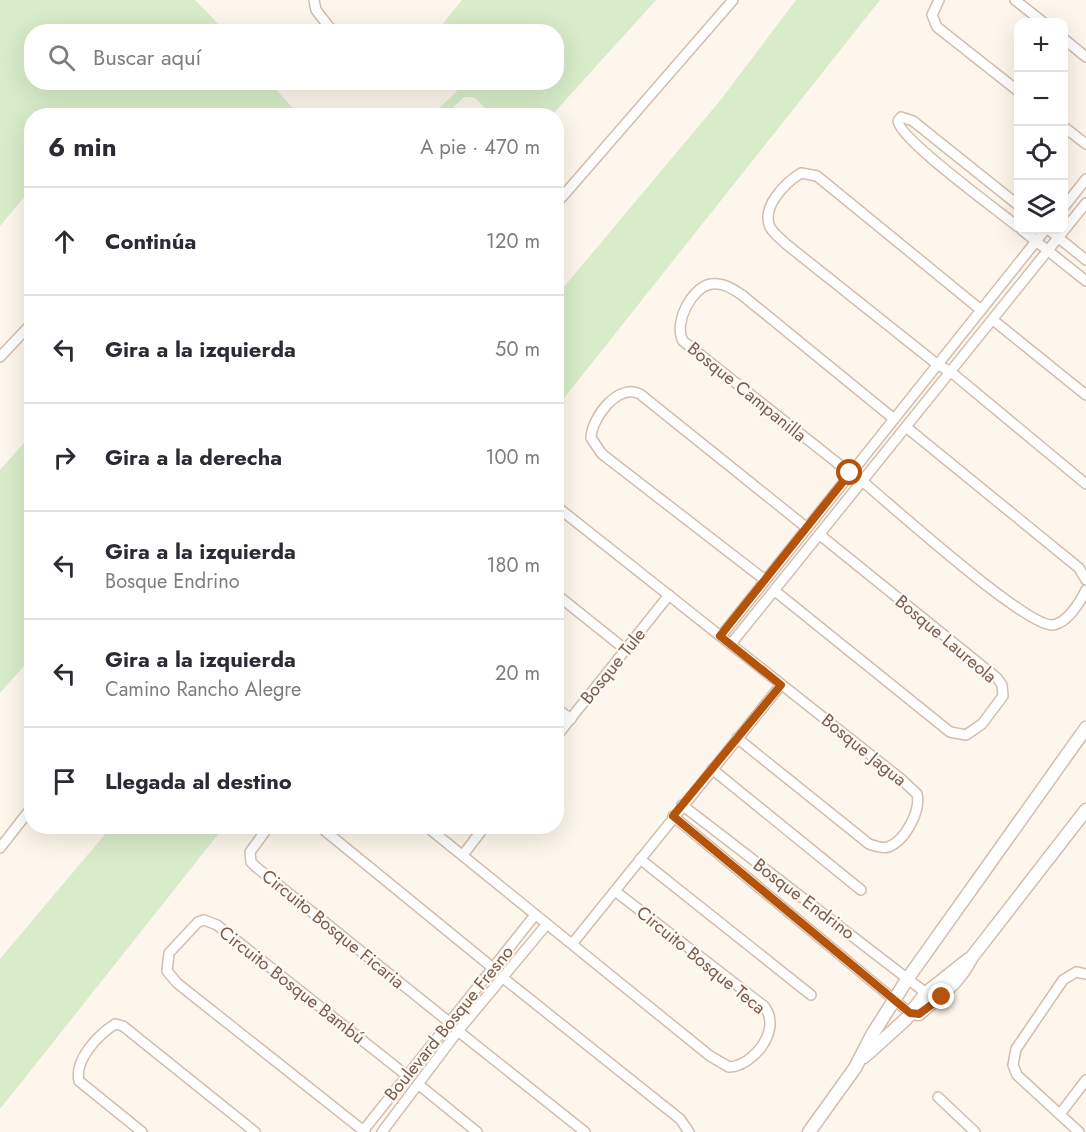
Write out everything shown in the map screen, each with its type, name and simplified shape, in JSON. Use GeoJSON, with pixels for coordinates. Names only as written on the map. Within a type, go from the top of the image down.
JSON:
{"type":"FeatureCollection","features":[{"type":"Feature","properties":{"kind":"street"},"geometry":{"type":"LineString","coordinates":[[314,0],[316,10],[327,24]]}},
{"type":"Feature","properties":{"kind":"street"},"geometry":{"type":"LineString","coordinates":[[564,195],[733,0]]}},
{"type":"Feature","properties":{"kind":"street"},"geometry":{"type":"LineString","coordinates":[[939,0],[932,15],[937,27],[1014,88]]}},
{"type":"Feature","properties":{"kind":"street"},"geometry":{"type":"LineString","coordinates":[[1015,0],[1038,18]]}},
{"type":"Feature","properties":{"kind":"street"},"geometry":{"type":"LineString","coordinates":[[1068,42],[1086,57]]}},
{"type":"Feature","properties":{"kind":"street"},"geometry":{"type":"LineString","coordinates":[[1014,202],[913,121],[901,117],[898,121],[903,133],[924,152],[1014,223]]}},
{"type":"Feature","properties":{"kind":"street"},"geometry":{"type":"LineString","coordinates":[[1068,130],[1086,144]]}},
{"type":"Feature","properties":{"kind":"street"},"geometry":{"type":"LineString","coordinates":[[981,310],[817,176],[801,173],[792,178],[771,204],[768,211],[770,228],[786,244],[938,365],[951,372],[1086,484]]}},
{"type":"Feature","properties":{"kind":"street"},"geometry":{"type":"LineString","coordinates":[[1068,202],[1086,179]]}},
{"type":"Feature","properties":{"kind":"street"},"geometry":{"type":"LineString","coordinates":[[732,644],[1086,203]]}},
{"type":"Feature","properties":{"kind":"street"},"geometry":{"type":"LineString","coordinates":[[1027,234],[1086,281]]}},
{"type":"Feature","properties":{"kind":"street"},"geometry":{"type":"LineString","coordinates":[[720,636],[1043,234]]}},
{"type":"Feature","properties":{"kind":"street"},"geometry":{"type":"LineString","coordinates":[[1052,234],[1086,260]]}},
{"type":"Feature","properties":{"kind":"street","name":"Bosque Campanilla"},"geometry":{"type":"LineString","coordinates":[[850,473],[683,341],[679,334],[681,315],[702,288],[708,285],[722,285],[742,295],[894,419]]}},
{"type":"Feature","properties":{"kind":"street"},"geometry":{"type":"LineString","coordinates":[[993,320],[1086,395]]}},
{"type":"Feature","properties":{"kind":"street"},"geometry":{"type":"LineString","coordinates":[[0,357],[24,332]]}},
{"type":"Feature","properties":{"kind":"street"},"geometry":{"type":"LineString","coordinates":[[765,580],[602,454],[591,438],[596,421],[622,392],[629,390],[640,394],[807,528]]}},
{"type":"Feature","properties":{"kind":"street"},"geometry":{"type":"LineString","coordinates":[[906,427],[1079,568],[1086,580]]}},
{"type":"Feature","properties":{"kind":"street"},"geometry":{"type":"LineString","coordinates":[[862,481],[995,591],[1046,625],[1060,623],[1070,614],[1086,590]]}},
{"type":"Feature","properties":{"kind":"street"},"geometry":{"type":"LineString","coordinates":[[436,834],[572,944],[781,685],[564,512]]}},
{"type":"Feature","properties":{"kind":"street","name":"Bosque Laureola"},"geometry":{"type":"LineString","coordinates":[[775,591],[950,732],[966,735],[982,724],[1003,696],[1002,685],[997,678],[819,535]]}},
{"type":"Feature","properties":{"kind":"street","name":"Bosque Tule"},"geometry":{"type":"LineString","coordinates":[[564,726],[669,595]]}},
{"type":"Feature","properties":{"kind":"street"},"geometry":{"type":"LineString","coordinates":[[564,600],[626,650]]}},
{"type":"Feature","properties":{"kind":"street","name":"Bosque Jagua"},"geometry":{"type":"LineString","coordinates":[[737,738],[869,844],[884,848],[898,840],[917,811],[917,794],[781,685]]}},
{"type":"Feature","properties":{"kind":"street"},"geometry":{"type":"LineString","coordinates":[[564,714],[571,719]]}},
{"type":"Feature","properties":{"kind":"street"},"geometry":{"type":"LineString","coordinates":[[809,1132],[859,1062],[908,978],[1086,728]]}},
{"type":"Feature","properties":{"kind":"street"},"geometry":{"type":"LineString","coordinates":[[711,769],[861,890]]}},
{"type":"Feature","properties":{"kind":"street","name":"Bosque Endrino"},"geometry":{"type":"LineString","coordinates":[[682,805],[926,993]]}},
{"type":"Feature","properties":{"kind":"street"},"geometry":{"type":"LineString","coordinates":[[910,1013],[919,1014],[942,997],[960,978],[972,957],[1086,810]]}},
{"type":"Feature","properties":{"kind":"street","name":"Bosque Endrino"},"geometry":{"type":"LineString","coordinates":[[673,816],[910,1013]]}},
{"type":"Feature","properties":{"kind":"street"},"geometry":{"type":"LineString","coordinates":[[0,848],[24,817]]}},
{"type":"Feature","properties":{"kind":"street","name":"Circuito Bosque Ficaria"},"geometry":{"type":"LineString","coordinates":[[263,834],[250,852],[252,862],[256,867],[449,1022]]}},
{"type":"Feature","properties":{"kind":"street"},"geometry":{"type":"LineString","coordinates":[[329,834],[493,968]]}},
{"type":"Feature","properties":{"kind":"street"},"geometry":{"type":"LineString","coordinates":[[462,855],[479,834]]}},
{"type":"Feature","properties":{"kind":"street"},"geometry":{"type":"LineString","coordinates":[[640,859],[811,995]]}},
{"type":"Feature","properties":{"kind":"street","name":"Circuito Bosque Teca"},"geometry":{"type":"LineString","coordinates":[[572,944],[729,1067],[744,1064],[769,1035],[772,1021],[764,1006],[615,891]]}},
{"type":"Feature","properties":{"kind":"street","name":"Boulevard Bosque Fresno"},"geometry":{"type":"LineString","coordinates":[[364,1132],[406,1075],[535,915]]}},
{"type":"Feature","properties":{"kind":"street","name":"Circuito Bosque Bambú"},"geometry":{"type":"LineString","coordinates":[[364,1132],[177,983],[167,971],[169,953],[198,922],[204,920],[217,925],[406,1075]]}},
{"type":"Feature","properties":{"kind":"street","name":"Boulevard Bosque Fresno"},"geometry":{"type":"LineString","coordinates":[[382,1132],[458,1031],[547,924]]}},
{"type":"Feature","properties":{"kind":"street"},"geometry":{"type":"LineString","coordinates":[[859,1062],[910,1013],[926,993],[972,957]]}},
{"type":"Feature","properties":{"kind":"street"},"geometry":{"type":"LineString","coordinates":[[1078,1132],[1017,1075],[1013,1059],[1016,1049],[1063,980],[1076,972],[1086,974]]}},
{"type":"Feature","properties":{"kind":"street"},"geometry":{"type":"LineString","coordinates":[[502,977],[680,1119],[689,1132]]}},
{"type":"Feature","properties":{"kind":"street"},"geometry":{"type":"LineString","coordinates":[[142,1132],[79,1081],[80,1061],[115,1024],[123,1026],[255,1132]]}},
{"type":"Feature","properties":{"kind":"street"},"geometry":{"type":"LineString","coordinates":[[458,1031],[585,1132]]}},
{"type":"Feature","properties":{"kind":"street"},"geometry":{"type":"LineString","coordinates":[[1060,1114],[1086,1080]]}},
{"type":"Feature","properties":{"kind":"street"},"geometry":{"type":"LineString","coordinates":[[418,1084],[477,1132]]}},
{"type":"Feature","properties":{"kind":"street"},"geometry":{"type":"LineString","coordinates":[[938,1097],[975,1132]]}},
{"type":"Feature","properties":{"kind":"green space"},"geometry":{"type":"Polygon","coordinates":[[[0,0],[195,0],[218,24],[24,24],[24,90],[276,90],[293,108],[24,108],[24,197],[0,226],[0,0]]]}},
{"type":"Feature","properties":{"kind":"green space"},"geometry":{"type":"Polygon","coordinates":[[[462,0],[656,0],[558,108],[485,108],[474,97],[464,97],[452,108],[439,108],[456,90],[564,90],[564,24],[443,24],[462,0]]]}},
{"type":"Feature","properties":{"kind":"green space"},"geometry":{"type":"Polygon","coordinates":[[[796,0],[880,0],[564,398],[564,287],[719,102],[796,0]]]}},
{"type":"Feature","properties":{"kind":"green space"},"geometry":{"type":"Polygon","coordinates":[[[24,443],[24,666],[0,693],[0,470],[24,443]]]}},
{"type":"Feature","properties":{"kind":"green space"},"geometry":{"type":"Polygon","coordinates":[[[105,834],[218,834],[0,1109],[0,959],[105,834]]]}},
{"type":"Feature","properties":{"kind":"route"},"geometry":{"type":"LineString","coordinates":[[850,473],[720,636],[781,685],[673,816],[910,1013],[919,1014],[942,997]]}}]}
